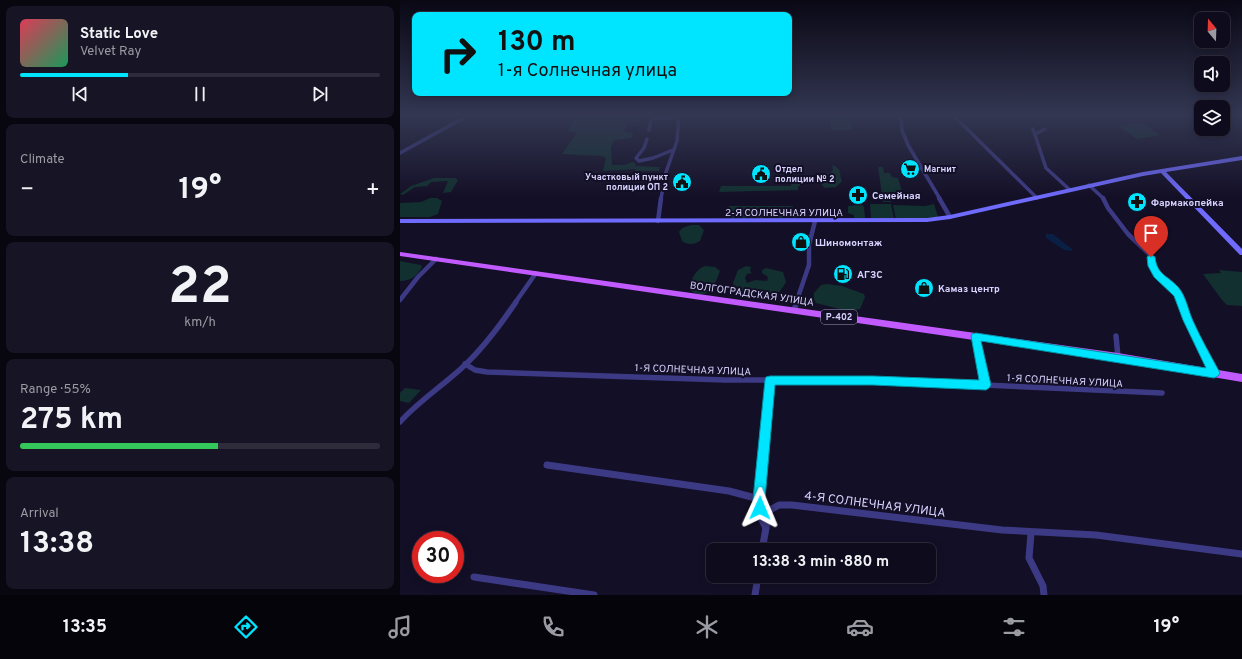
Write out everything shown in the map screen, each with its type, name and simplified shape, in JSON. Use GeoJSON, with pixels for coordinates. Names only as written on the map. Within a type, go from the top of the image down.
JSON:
{"type":"FeatureCollection","features":[{"type":"Feature","properties":{"kind":"main road","name":"2-Я СОЛНЕЧНАЯ УЛИЦА"},"geometry":{"type":"LineString","coordinates":[[400,221],[916,221],[950,217],[1089,185],[1242,158]]}},
{"type":"Feature","properties":{"kind":"main road"},"geometry":{"type":"LineString","coordinates":[[1162,171],[1242,254]]}},
{"type":"Feature","properties":{"kind":"main road","name":"ВОЛГОГРАДСКАЯ УЛИЦА"},"geometry":{"type":"LineString","coordinates":[[400,254],[976,336],[1118,357],[1242,378]]}},
{"type":"Feature","properties":{"kind":"street"},"geometry":{"type":"LineString","coordinates":[[400,152],[417,143]]}},
{"type":"Feature","properties":{"kind":"street"},"geometry":{"type":"LineString","coordinates":[[646,143],[644,148],[636,158],[639,161],[653,158],[673,150]]}},
{"type":"Feature","properties":{"kind":"street"},"geometry":{"type":"LineString","coordinates":[[658,221],[665,175],[676,143]]}},
{"type":"Feature","properties":{"kind":"street"},"geometry":{"type":"LineString","coordinates":[[907,143],[950,217]]}},
{"type":"Feature","properties":{"kind":"street"},"geometry":{"type":"LineString","coordinates":[[981,143],[1036,198]]}},
{"type":"Feature","properties":{"kind":"street"},"geometry":{"type":"LineString","coordinates":[[1038,143],[1046,168],[1070,190]]}},
{"type":"Feature","properties":{"kind":"street"},"geometry":{"type":"LineString","coordinates":[[1089,185],[1104,199],[1108,208],[1128,234],[1150,255],[1152,266],[1157,275],[1177,292],[1188,320],[1214,373]]}},
{"type":"Feature","properties":{"kind":"street"},"geometry":{"type":"LineString","coordinates":[[794,310],[809,265],[809,245],[815,221]]}},
{"type":"Feature","properties":{"kind":"street"},"geometry":{"type":"LineString","coordinates":[[400,300],[418,277],[436,259]]}},
{"type":"Feature","properties":{"kind":"street"},"geometry":{"type":"LineString","coordinates":[[400,422],[421,399],[466,364],[482,347],[536,273]]}},
{"type":"Feature","properties":{"kind":"street"},"geometry":{"type":"LineString","coordinates":[[976,336],[986,385]]}},
{"type":"Feature","properties":{"kind":"street"},"geometry":{"type":"LineString","coordinates":[[1116,336],[1118,357]]}},
{"type":"Feature","properties":{"kind":"street","name":"1-Я СОЛНЕЧНАЯ УЛИЦА"},"geometry":{"type":"LineString","coordinates":[[466,364],[475,370],[487,372],[770,380],[873,380],[1162,393]]}},
{"type":"Feature","properties":{"kind":"street"},"geometry":{"type":"LineString","coordinates":[[763,543],[766,528],[760,516],[759,499],[770,380]]}},
{"type":"Feature","properties":{"kind":"street"},"geometry":{"type":"LineString","coordinates":[[547,465],[729,492],[759,499]]}},
{"type":"Feature","properties":{"kind":"street","name":"4-Я СОЛНЕЧНАЯ УЛИЦА"},"geometry":{"type":"LineString","coordinates":[[766,528],[768,511],[780,505],[792,504],[834,511],[1031,533],[1096,535],[1242,554]]}},
{"type":"Feature","properties":{"kind":"street"},"geometry":{"type":"LineString","coordinates":[[1031,533],[1029,558],[1043,586],[1044,595]]}},
{"type":"Feature","properties":{"kind":"street"},"geometry":{"type":"LineString","coordinates":[[474,577],[594,595]]}},
{"type":"Feature","properties":{"kind":"street"},"geometry":{"type":"LineString","coordinates":[[755,595],[757,583]]}},
{"type":"Feature","properties":{"kind":"green space"},"geometry":{"type":"Polygon","coordinates":[[[570,143],[613,143],[611,147],[612,165],[624,165],[633,162],[636,164],[635,166],[660,167],[659,171],[635,171],[636,169],[603,171],[606,158],[602,156],[562,154],[570,143]]]}},
{"type":"Feature","properties":{"kind":"green space"},"geometry":{"type":"Polygon","coordinates":[[[832,165],[839,169],[842,181],[836,187],[825,188],[822,185],[823,174],[830,173],[833,170],[832,165]]]}},
{"type":"Feature","properties":{"kind":"green space"},"geometry":{"type":"Polygon","coordinates":[[[878,167],[883,167],[884,173],[890,173],[892,177],[898,178],[902,191],[898,193],[889,192],[891,202],[883,202],[878,167]]]}},
{"type":"Feature","properties":{"kind":"green space"},"geometry":{"type":"Polygon","coordinates":[[[792,175],[799,175],[803,179],[801,186],[798,186],[798,190],[719,192],[721,186],[791,186],[792,175]]]}},
{"type":"Feature","properties":{"kind":"green space"},"geometry":{"type":"Polygon","coordinates":[[[434,178],[455,178],[458,180],[451,192],[443,193],[448,181],[431,182],[427,186],[415,187],[403,195],[400,194],[411,186],[434,178]]]}},
{"type":"Feature","properties":{"kind":"green space"},"geometry":{"type":"Polygon","coordinates":[[[430,198],[437,198],[442,201],[438,214],[430,217],[400,217],[400,203],[421,202],[430,198]]]}},
{"type":"Feature","properties":{"kind":"green space"},"geometry":{"type":"Polygon","coordinates":[[[870,204],[891,204],[894,218],[871,219],[870,204]]]}},
{"type":"Feature","properties":{"kind":"green space"},"geometry":{"type":"Polygon","coordinates":[[[934,204],[938,217],[896,220],[893,205],[925,206],[934,204]]]}},
{"type":"Feature","properties":{"kind":"green space"},"geometry":{"type":"Polygon","coordinates":[[[862,205],[864,207],[865,218],[854,219],[854,215],[848,213],[848,206],[862,205]]]}},
{"type":"Feature","properties":{"kind":"green space"},"geometry":{"type":"Polygon","coordinates":[[[729,206],[793,206],[792,212],[799,213],[796,218],[791,219],[729,218],[727,216],[729,206]]]}},
{"type":"Feature","properties":{"kind":"green space"},"geometry":{"type":"Polygon","coordinates":[[[691,225],[699,225],[704,230],[700,241],[693,244],[688,244],[682,241],[679,232],[682,228],[691,225]]]}},
{"type":"Feature","properties":{"kind":"green space"},"geometry":{"type":"Polygon","coordinates":[[[400,261],[421,265],[422,267],[413,277],[400,281],[400,261]]]}},
{"type":"Feature","properties":{"kind":"green space"},"geometry":{"type":"Polygon","coordinates":[[[706,266],[715,267],[720,271],[716,281],[707,293],[697,294],[691,291],[690,287],[692,279],[699,269],[706,266]]]}},
{"type":"Feature","properties":{"kind":"green space"},"geometry":{"type":"Polygon","coordinates":[[[746,266],[751,267],[750,271],[752,273],[747,274],[745,278],[747,283],[755,280],[767,281],[768,277],[762,273],[762,270],[766,268],[783,272],[786,282],[776,295],[772,296],[743,292],[734,286],[733,283],[738,270],[746,266]]]}},
{"type":"Feature","properties":{"kind":"green space"},"geometry":{"type":"Polygon","coordinates":[[[1219,270],[1242,272],[1242,306],[1227,305],[1203,274],[1221,273],[1219,270]]]}},
{"type":"Feature","properties":{"kind":"green space"},"geometry":{"type":"Polygon","coordinates":[[[827,284],[842,286],[864,294],[865,297],[860,309],[847,311],[816,303],[814,293],[821,285],[827,284]]]}},
{"type":"Feature","properties":{"kind":"green space"},"geometry":{"type":"Polygon","coordinates":[[[405,388],[421,390],[409,403],[400,401],[400,393],[405,388]]]}},
{"type":"Feature","properties":{"kind":"water"},"geometry":{"type":"Polygon","coordinates":[[[1046,234],[1053,234],[1072,249],[1072,251],[1064,250],[1046,238],[1046,234]]]}},
{"type":"Feature","properties":{"kind":"place","name":"Магнит"},"geometry":{"type":"Point","coordinates":[910,169]}},
{"type":"Feature","properties":{"kind":"place","name":"Отдел полиции № 2"},"geometry":{"type":"Point","coordinates":[761,174]}},
{"type":"Feature","properties":{"kind":"place","name":"Участковый пункт полиции ОП 2"},"geometry":{"type":"Point","coordinates":[682,182]}},
{"type":"Feature","properties":{"kind":"place","name":"Семейная"},"geometry":{"type":"Point","coordinates":[858,195]}},
{"type":"Feature","properties":{"kind":"place","name":"Фармакопейка"},"geometry":{"type":"Point","coordinates":[1137,202]}},
{"type":"Feature","properties":{"kind":"place","name":"Шиномонтаж"},"geometry":{"type":"Point","coordinates":[801,242]}},
{"type":"Feature","properties":{"kind":"place","name":"АГЗС"},"geometry":{"type":"Point","coordinates":[843,274]}},
{"type":"Feature","properties":{"kind":"place","name":"Камаз центр"},"geometry":{"type":"Point","coordinates":[924,288]}},
{"type":"Feature","properties":{"kind":"route"},"geometry":{"type":"LineString","coordinates":[[760,508],[759,499],[770,380],[873,380],[986,385],[976,336],[1214,373],[1188,320],[1179,295],[1153,270],[1151,257]]}}]}
